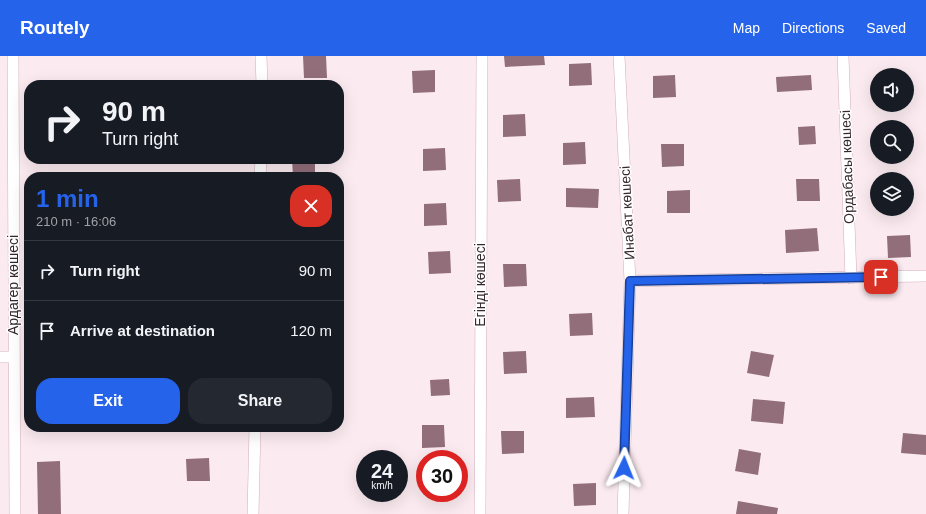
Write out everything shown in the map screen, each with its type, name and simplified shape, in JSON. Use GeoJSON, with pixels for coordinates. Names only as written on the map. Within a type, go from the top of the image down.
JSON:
{"type":"FeatureCollection","features":[{"type":"Feature","properties":{"kind":"street","name":"Ардагер көшесі"},"geometry":{"type":"LineString","coordinates":[[13,56],[13,357],[15,514]]}},
{"type":"Feature","properties":{"kind":"street"},"geometry":{"type":"LineString","coordinates":[[261,56],[262,80]]}},
{"type":"Feature","properties":{"kind":"street","name":"Егінді көшесі"},"geometry":{"type":"LineString","coordinates":[[480,514],[480,238],[482,56]]}},
{"type":"Feature","properties":{"kind":"street","name":"Инабат көшесі"},"geometry":{"type":"LineString","coordinates":[[619,56],[630,281],[623,514]]}},
{"type":"Feature","properties":{"kind":"street","name":"Ордабасы көшесі"},"geometry":{"type":"LineString","coordinates":[[843,56],[851,278]]}},
{"type":"Feature","properties":{"kind":"street"},"geometry":{"type":"LineString","coordinates":[[630,281],[926,276]]}},
{"type":"Feature","properties":{"kind":"street"},"geometry":{"type":"LineString","coordinates":[[0,357],[13,357]]}},
{"type":"Feature","properties":{"kind":"street"},"geometry":{"type":"LineString","coordinates":[[253,514],[255,432]]}},
{"type":"Feature","properties":{"kind":"building"},"geometry":{"type":"Polygon","coordinates":[[[303,56],[326,56],[327,78],[304,78],[303,56]]]}},
{"type":"Feature","properties":{"kind":"building"},"geometry":{"type":"Polygon","coordinates":[[[504,56],[544,56],[545,65],[505,67],[504,56]]]}},
{"type":"Feature","properties":{"kind":"building"},"geometry":{"type":"Polygon","coordinates":[[[591,63],[592,85],[569,86],[569,64],[591,63]]]}},
{"type":"Feature","properties":{"kind":"building"},"geometry":{"type":"Polygon","coordinates":[[[435,70],[435,92],[413,93],[412,71],[435,70]]]}},
{"type":"Feature","properties":{"kind":"building"},"geometry":{"type":"Polygon","coordinates":[[[675,75],[676,97],[653,98],[653,76],[675,75]]]}},
{"type":"Feature","properties":{"kind":"building"},"geometry":{"type":"Polygon","coordinates":[[[811,75],[812,90],[777,92],[776,77],[811,75]]]}},
{"type":"Feature","properties":{"kind":"building"},"geometry":{"type":"Polygon","coordinates":[[[525,114],[526,136],[503,137],[503,115],[525,114]]]}},
{"type":"Feature","properties":{"kind":"building"},"geometry":{"type":"Polygon","coordinates":[[[815,126],[816,144],[799,145],[798,127],[815,126]]]}},
{"type":"Feature","properties":{"kind":"building"},"geometry":{"type":"Polygon","coordinates":[[[585,142],[586,164],[563,165],[563,143],[585,142]]]}},
{"type":"Feature","properties":{"kind":"building"},"geometry":{"type":"Polygon","coordinates":[[[661,144],[684,144],[684,166],[662,167],[661,144]]]}},
{"type":"Feature","properties":{"kind":"building"},"geometry":{"type":"Polygon","coordinates":[[[445,148],[446,170],[423,171],[423,149],[445,148]]]}},
{"type":"Feature","properties":{"kind":"building"},"geometry":{"type":"Polygon","coordinates":[[[292,164],[315,164],[315,172],[293,172],[292,164]]]}},
{"type":"Feature","properties":{"kind":"building"},"geometry":{"type":"Polygon","coordinates":[[[520,179],[521,201],[498,202],[497,180],[520,179]]]}},
{"type":"Feature","properties":{"kind":"building"},"geometry":{"type":"Polygon","coordinates":[[[796,179],[819,179],[820,201],[797,201],[796,179]]]}},
{"type":"Feature","properties":{"kind":"building"},"geometry":{"type":"Polygon","coordinates":[[[566,188],[599,189],[598,208],[566,207],[566,188]]]}},
{"type":"Feature","properties":{"kind":"building"},"geometry":{"type":"Polygon","coordinates":[[[690,190],[690,213],[667,213],[667,191],[690,190]]]}},
{"type":"Feature","properties":{"kind":"building"},"geometry":{"type":"Polygon","coordinates":[[[446,203],[447,225],[424,226],[424,204],[446,203]]]}},
{"type":"Feature","properties":{"kind":"building"},"geometry":{"type":"Polygon","coordinates":[[[817,228],[819,251],[786,253],[785,230],[817,228]]]}},
{"type":"Feature","properties":{"kind":"building"},"geometry":{"type":"Polygon","coordinates":[[[910,235],[911,257],[888,258],[887,236],[910,235]]]}},
{"type":"Feature","properties":{"kind":"building"},"geometry":{"type":"Polygon","coordinates":[[[450,251],[451,273],[429,274],[428,252],[450,251]]]}},
{"type":"Feature","properties":{"kind":"building"},"geometry":{"type":"Polygon","coordinates":[[[503,264],[526,264],[527,286],[504,287],[503,264]]]}},
{"type":"Feature","properties":{"kind":"building"},"geometry":{"type":"Polygon","coordinates":[[[592,313],[593,335],[570,336],[569,314],[592,313]]]}},
{"type":"Feature","properties":{"kind":"building"},"geometry":{"type":"Polygon","coordinates":[[[526,351],[527,373],[504,374],[503,352],[526,351]]]}},
{"type":"Feature","properties":{"kind":"building"},"geometry":{"type":"Polygon","coordinates":[[[751,351],[774,355],[769,377],[747,373],[751,351]]]}},
{"type":"Feature","properties":{"kind":"building"},"geometry":{"type":"Polygon","coordinates":[[[449,379],[450,395],[431,396],[430,380],[449,379]]]}},
{"type":"Feature","properties":{"kind":"building"},"geometry":{"type":"Polygon","coordinates":[[[594,397],[595,417],[566,418],[566,398],[594,397]]]}},
{"type":"Feature","properties":{"kind":"building"},"geometry":{"type":"Polygon","coordinates":[[[753,399],[785,402],[783,424],[751,421],[753,399]]]}},
{"type":"Feature","properties":{"kind":"building"},"geometry":{"type":"Polygon","coordinates":[[[422,425],[444,425],[445,447],[422,448],[422,425]]]}},
{"type":"Feature","properties":{"kind":"building"},"geometry":{"type":"Polygon","coordinates":[[[501,431],[524,431],[524,453],[502,454],[501,431]]]}},
{"type":"Feature","properties":{"kind":"building"},"geometry":{"type":"Polygon","coordinates":[[[903,433],[926,435],[926,455],[901,453],[903,433]]]}},
{"type":"Feature","properties":{"kind":"building"},"geometry":{"type":"Polygon","coordinates":[[[739,449],[761,453],[758,475],[735,471],[739,449]]]}},
{"type":"Feature","properties":{"kind":"building"},"geometry":{"type":"Polygon","coordinates":[[[209,458],[210,481],[187,481],[186,459],[209,458]]]}},
{"type":"Feature","properties":{"kind":"building"},"geometry":{"type":"Polygon","coordinates":[[[60,461],[61,514],[38,514],[37,462],[60,461]]]}},
{"type":"Feature","properties":{"kind":"building"},"geometry":{"type":"Polygon","coordinates":[[[596,483],[596,505],[574,506],[573,484],[596,483]]]}},
{"type":"Feature","properties":{"kind":"building"},"geometry":{"type":"Polygon","coordinates":[[[738,501],[778,508],[777,514],[736,514],[738,501]]]}},
{"type":"Feature","properties":{"kind":"route"},"geometry":{"type":"LineString","coordinates":[[624,468],[630,281],[881,277]]}}]}
